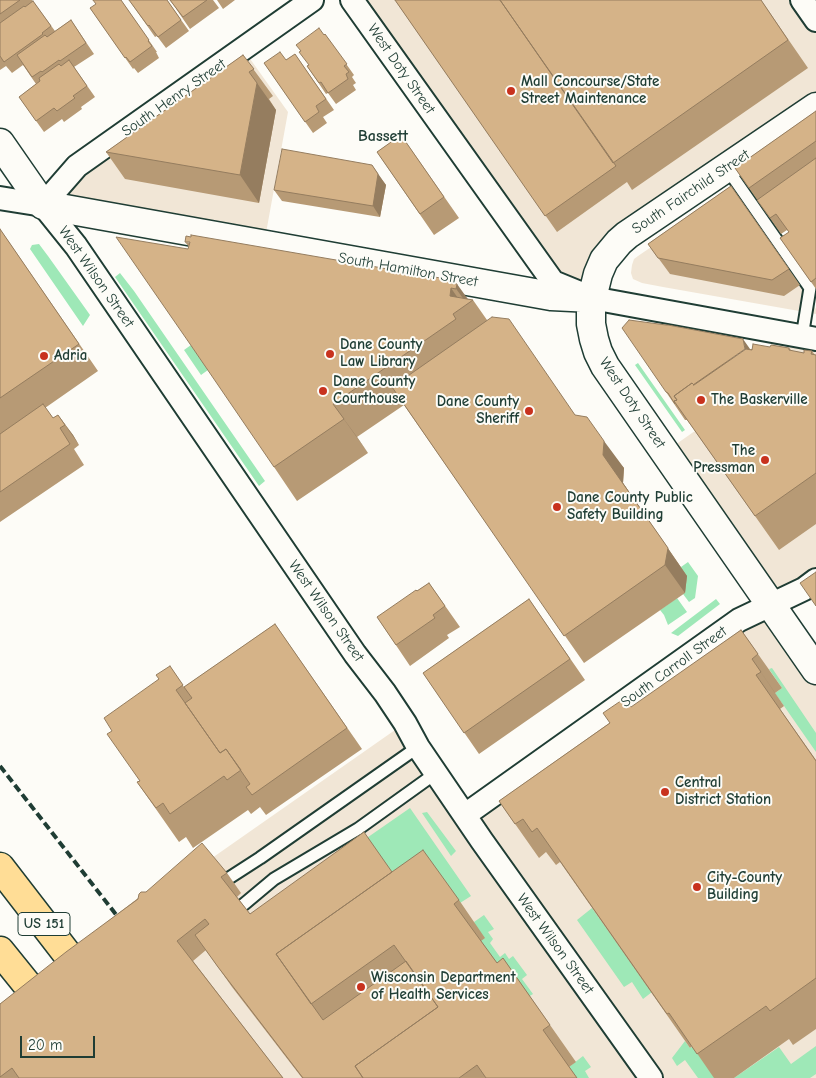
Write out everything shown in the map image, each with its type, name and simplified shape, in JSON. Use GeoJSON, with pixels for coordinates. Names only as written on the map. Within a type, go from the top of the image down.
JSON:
{"type":"FeatureCollection","features":[{"type":"Feature","properties":{"kind":"main road","name":"US 151"},"geometry":{"type":"LineString","coordinates":[[2,875],[81,972]]}},
{"type":"Feature","properties":{"kind":"main road"},"geometry":{"type":"LineString","coordinates":[[0,951],[42,1003]]}},
{"type":"Feature","properties":{"kind":"street","name":"South Henry Street"},"geometry":{"type":"LineString","coordinates":[[43,205],[77,166],[312,0]]}},
{"type":"Feature","properties":{"kind":"street","name":"West Doty Street"},"geometry":{"type":"LineString","coordinates":[[352,0],[553,282],[592,298],[591,324],[598,352],[605,366],[816,670]]}},
{"type":"Feature","properties":{"kind":"street"},"geometry":{"type":"LineString","coordinates":[[802,0],[816,20]]}},
{"type":"Feature","properties":{"kind":"street","name":"South Fairchild Street"},"geometry":{"type":"LineString","coordinates":[[592,298],[598,274],[604,260],[627,235],[816,106]]}},
{"type":"Feature","properties":{"kind":"street","name":"West Wilson Street"},"geometry":{"type":"LineString","coordinates":[[0,143],[43,205],[76,246],[355,654],[385,693],[418,747],[515,888],[652,1078]]}},
{"type":"Feature","properties":{"kind":"street","name":"South Hamilton Street"},"geometry":{"type":"LineString","coordinates":[[0,198],[551,296],[592,298],[809,338]]}},
{"type":"Feature","properties":{"kind":"street","name":"South Carroll Street"},"geometry":{"type":"LineString","coordinates":[[465,815],[739,620],[804,589],[816,580]]}},
{"type":"Feature","properties":{"kind":"lane"},"geometry":{"type":"LineString","coordinates":[[726,167],[810,288],[809,338]]}},
{"type":"Feature","properties":{"kind":"lane"},"geometry":{"type":"LineString","coordinates":[[213,890],[418,747]]}},
{"type":"Feature","properties":{"kind":"lane"},"geometry":{"type":"LineString","coordinates":[[221,923],[274,878],[358,829],[436,773]]}},
{"type":"Feature","properties":{"kind":"shaded area"},"geometry":{"type":"Polygon","coordinates":[[[352,0],[802,0],[816,20],[816,107],[627,235],[592,298],[553,282],[352,0]]]}},
{"type":"Feature","properties":{"kind":"shaded area"},"geometry":{"type":"Polygon","coordinates":[[[243,49],[288,112],[264,244],[43,205],[243,49]]]}},
{"type":"Feature","properties":{"kind":"shaded area"},"geometry":{"type":"Polygon","coordinates":[[[735,190],[816,309],[816,314],[642,283],[633,279],[631,273],[634,259],[735,190]]]}},
{"type":"Feature","properties":{"kind":"shaded area"},"geometry":{"type":"Polygon","coordinates":[[[774,332],[816,339],[816,580],[771,605],[816,670],[816,1078],[282,1078],[122,921],[405,723],[464,815],[770,605],[665,452],[766,381],[774,332]]]}},
{"type":"Feature","properties":{"kind":"green space"},"geometry":{"type":"Polygon","coordinates":[[[39,244],[90,315],[83,326],[30,249],[32,245],[39,244]]]}},
{"type":"Feature","properties":{"kind":"green space"},"geometry":{"type":"Polygon","coordinates":[[[120,273],[265,481],[259,486],[115,277],[120,273]]]}},
{"type":"Feature","properties":{"kind":"green space"},"geometry":{"type":"Polygon","coordinates":[[[191,345],[208,370],[201,375],[184,350],[191,345]]]}},
{"type":"Feature","properties":{"kind":"green space"},"geometry":{"type":"Polygon","coordinates":[[[638,363],[685,430],[682,432],[635,365],[638,363]]]}},
{"type":"Feature","properties":{"kind":"green space"},"geometry":{"type":"Polygon","coordinates":[[[688,562],[698,576],[695,598],[689,602],[683,594],[681,567],[688,562]]]}},
{"type":"Feature","properties":{"kind":"green space"},"geometry":{"type":"Polygon","coordinates":[[[677,598],[687,612],[668,625],[660,610],[677,598]]]}},
{"type":"Feature","properties":{"kind":"green space"},"geometry":{"type":"Polygon","coordinates":[[[716,599],[720,604],[678,636],[671,633],[716,599]]]}},
{"type":"Feature","properties":{"kind":"green space"},"geometry":{"type":"Polygon","coordinates":[[[772,668],[816,733],[816,752],[775,693],[782,688],[769,669],[772,668]]]}},
{"type":"Feature","properties":{"kind":"green space"},"geometry":{"type":"Polygon","coordinates":[[[410,808],[471,896],[460,903],[335,860],[410,808]]]}},
{"type":"Feature","properties":{"kind":"green space"},"geometry":{"type":"Polygon","coordinates":[[[427,812],[456,851],[451,856],[422,813],[427,812]]]}},
{"type":"Feature","properties":{"kind":"green space"},"geometry":{"type":"Polygon","coordinates":[[[592,908],[652,992],[643,999],[632,982],[624,987],[577,920],[592,908]]]}},
{"type":"Feature","properties":{"kind":"green space"},"geometry":{"type":"Polygon","coordinates":[[[484,915],[494,929],[488,932],[493,939],[490,943],[500,957],[505,953],[509,959],[513,956],[527,975],[522,979],[533,994],[523,1000],[480,941],[474,922],[484,915]]]}},
{"type":"Feature","properties":{"kind":"green space"},"geometry":{"type":"Polygon","coordinates":[[[685,1041],[690,1048],[693,1046],[715,1078],[698,1078],[685,1060],[677,1066],[672,1058],[685,1041]]]}},
{"type":"Feature","properties":{"kind":"green space"},"geometry":{"type":"Polygon","coordinates":[[[816,1046],[816,1074],[810,1078],[734,1078],[779,1047],[791,1064],[816,1046]]]}},
{"type":"Feature","properties":{"kind":"green space"},"geometry":{"type":"Polygon","coordinates":[[[583,1056],[591,1067],[585,1071],[589,1078],[577,1078],[569,1067],[583,1056]]]}},
{"type":"Feature","properties":{"kind":"building"},"geometry":{"type":"Polygon","coordinates":[[[0,0],[20,0],[0,14],[0,0]]]}},
{"type":"Feature","properties":{"kind":"building"},"geometry":{"type":"Polygon","coordinates":[[[93,0],[121,0],[152,46],[130,62],[125,58],[90,8],[96,4],[93,0]]]}},
{"type":"Feature","properties":{"kind":"building"},"geometry":{"type":"Polygon","coordinates":[[[129,0],[167,0],[181,20],[158,37],[129,0]]]}},
{"type":"Feature","properties":{"kind":"building"},"geometry":{"type":"Polygon","coordinates":[[[170,0],[207,0],[183,17],[170,0]]]}},
{"type":"Feature","properties":{"kind":"building","name":"Mall Concourse/State Street Maintenance"},"geometry":{"type":"Polygon","coordinates":[[[395,0],[500,0],[616,166],[545,216],[395,0]]]}},
{"type":"Feature","properties":{"kind":"building"},"geometry":{"type":"Polygon","coordinates":[[[500,0],[761,0],[788,40],[613,163],[500,0]]]}},
{"type":"Feature","properties":{"kind":"building"},"geometry":{"type":"Polygon","coordinates":[[[33,1],[51,26],[4,62],[0,56],[0,23],[33,1]]]}},
{"type":"Feature","properties":{"kind":"building"},"geometry":{"type":"Polygon","coordinates":[[[71,20],[86,43],[32,77],[17,55],[45,35],[47,37],[71,20]]]}},
{"type":"Feature","properties":{"kind":"building"},"geometry":{"type":"Polygon","coordinates":[[[319,28],[347,64],[344,66],[349,72],[346,74],[348,79],[328,93],[307,66],[309,65],[296,45],[319,28]]]}},
{"type":"Feature","properties":{"kind":"building"},"geometry":{"type":"Polygon","coordinates":[[[280,52],[286,60],[295,54],[326,99],[316,106],[319,112],[305,122],[264,63],[280,52]]]}},
{"type":"Feature","properties":{"kind":"building"},"geometry":{"type":"Polygon","coordinates":[[[243,55],[254,69],[249,72],[257,83],[240,175],[106,152],[243,55]]]}},
{"type":"Feature","properties":{"kind":"building"},"geometry":{"type":"Polygon","coordinates":[[[69,60],[87,86],[73,96],[75,98],[57,111],[54,108],[36,121],[19,97],[40,81],[39,78],[59,64],[61,66],[69,60]]]}},
{"type":"Feature","properties":{"kind":"building"},"geometry":{"type":"Polygon","coordinates":[[[816,111],[816,141],[749,188],[735,168],[816,111]]]}},
{"type":"Feature","properties":{"kind":"building"},"geometry":{"type":"Polygon","coordinates":[[[401,135],[444,197],[420,214],[377,152],[401,135]]]}},
{"type":"Feature","properties":{"kind":"building"},"geometry":{"type":"Polygon","coordinates":[[[282,149],[372,165],[378,174],[373,206],[274,190],[282,149]]]}},
{"type":"Feature","properties":{"kind":"building"},"geometry":{"type":"Polygon","coordinates":[[[816,158],[816,278],[811,282],[780,238],[789,232],[776,214],[770,218],[757,200],[816,158]]]}},
{"type":"Feature","properties":{"kind":"building"},"geometry":{"type":"Polygon","coordinates":[[[731,186],[789,269],[772,280],[658,258],[648,244],[731,186]]]}},
{"type":"Feature","properties":{"kind":"building","name":"Adria"},"geometry":{"type":"Polygon","coordinates":[[[0,229],[79,344],[0,398],[0,229]]]}},
{"type":"Feature","properties":{"kind":"building","name":"Dane County Courthouse"},"geometry":{"type":"Polygon","coordinates":[[[191,235],[452,280],[452,283],[457,284],[456,289],[451,288],[450,296],[473,300],[453,314],[456,319],[333,404],[344,419],[274,467],[116,237],[188,249],[190,242],[185,242],[186,236],[191,237],[191,235]]]}},
{"type":"Feature","properties":{"kind":"building","name":"Dane County Public Safety Building"},"geometry":{"type":"Polygon","coordinates":[[[492,317],[509,319],[575,415],[587,417],[604,441],[603,455],[668,548],[665,565],[564,636],[392,387],[492,317]]]}},
{"type":"Feature","properties":{"kind":"building"},"geometry":{"type":"Polygon","coordinates":[[[629,320],[743,339],[745,349],[694,385],[692,383],[674,396],[677,400],[674,401],[675,404],[622,328],[629,320]]]}},
{"type":"Feature","properties":{"kind":"building","name":"The Pressman"},"geometry":{"type":"Polygon","coordinates":[[[753,344],[789,348],[789,350],[804,353],[804,350],[812,351],[811,354],[816,355],[816,473],[755,516],[674,401],[677,400],[674,396],[692,383],[694,385],[746,349],[752,350],[753,344]]]}},
{"type":"Feature","properties":{"kind":"building"},"geometry":{"type":"Polygon","coordinates":[[[43,404],[53,418],[58,415],[65,425],[60,428],[70,444],[0,492],[0,434],[43,404]]]}},
{"type":"Feature","properties":{"kind":"building"},"geometry":{"type":"Polygon","coordinates":[[[816,572],[816,606],[800,583],[816,572]]]}},
{"type":"Feature","properties":{"kind":"building"},"geometry":{"type":"Polygon","coordinates":[[[429,583],[445,606],[433,615],[435,618],[396,645],[377,617],[429,583]]]}},
{"type":"Feature","properties":{"kind":"building"},"geometry":{"type":"Polygon","coordinates":[[[529,599],[570,659],[464,733],[423,673],[529,599]]]}},
{"type":"Feature","properties":{"kind":"building"},"geometry":{"type":"Polygon","coordinates":[[[275,624],[347,728],[252,795],[246,787],[250,784],[226,749],[220,753],[185,703],[192,698],[184,687],[275,624]]]}},
{"type":"Feature","properties":{"kind":"building","name":"City-County Building"},"geometry":{"type":"Polygon","coordinates":[[[741,630],[758,654],[752,659],[761,672],[756,675],[816,761],[816,978],[770,1011],[766,1006],[697,1054],[537,828],[532,832],[523,819],[515,824],[499,801],[610,723],[603,713],[625,698],[631,707],[741,630]]]}},
{"type":"Feature","properties":{"kind":"building"},"geometry":{"type":"Polygon","coordinates":[[[170,666],[183,685],[176,690],[220,753],[226,749],[241,770],[227,780],[224,776],[170,814],[163,803],[156,808],[137,782],[140,781],[107,734],[112,731],[104,718],[159,679],[156,675],[170,666]]]}},
{"type":"Feature","properties":{"kind":"building"},"geometry":{"type":"Polygon","coordinates":[[[364,832],[392,872],[276,954],[323,1020],[406,961],[438,1007],[355,1066],[363,1078],[303,1078],[195,935],[209,924],[205,919],[177,941],[283,1078],[19,1078],[12,1068],[0,1077],[0,1004],[138,899],[141,892],[146,892],[202,843],[227,873],[221,877],[250,914],[364,832]]]}},
{"type":"Feature","properties":{"kind":"building"},"geometry":{"type":"Polygon","coordinates":[[[423,850],[459,900],[454,904],[497,963],[503,958],[550,1025],[543,1030],[577,1078],[486,1078],[477,1065],[459,1078],[363,1078],[355,1066],[438,1007],[394,945],[311,1004],[276,954],[423,850]]]}},
{"type":"Feature","properties":{"kind":"railway"},"geometry":{"type":"LineString","coordinates":[[0,766],[125,926]]}},
{"type":"Feature","properties":{"kind":"place","name":"Mall Concourse/State Street Maintenance"},"geometry":{"type":"Point","coordinates":[511,91]}},
{"type":"Feature","properties":{"kind":"place","name":"Dane County Law Library"},"geometry":{"type":"Point","coordinates":[330,354]}},
{"type":"Feature","properties":{"kind":"place","name":"Adria"},"geometry":{"type":"Point","coordinates":[44,356]}},
{"type":"Feature","properties":{"kind":"place","name":"Dane County Courthouse"},"geometry":{"type":"Point","coordinates":[323,391]}},
{"type":"Feature","properties":{"kind":"place","name":"The Baskerville"},"geometry":{"type":"Point","coordinates":[701,400]}},
{"type":"Feature","properties":{"kind":"place","name":"Dane County Sheriff"},"geometry":{"type":"Point","coordinates":[529,411]}},
{"type":"Feature","properties":{"kind":"place","name":"The Pressman"},"geometry":{"type":"Point","coordinates":[765,460]}},
{"type":"Feature","properties":{"kind":"place","name":"Dane County Public Safety Building"},"geometry":{"type":"Point","coordinates":[557,507]}},
{"type":"Feature","properties":{"kind":"place","name":"Central District Station"},"geometry":{"type":"Point","coordinates":[665,792]}},
{"type":"Feature","properties":{"kind":"place","name":"City-County Building"},"geometry":{"type":"Point","coordinates":[697,887]}},
{"type":"Feature","properties":{"kind":"place","name":"Wisconsin Department of Health Services"},"geometry":{"type":"Point","coordinates":[361,987]}},
{"type":"Feature","properties":{"kind":"district","name":"Bassett"},"geometry":{"type":"Point","coordinates":[383,136]}}]}
